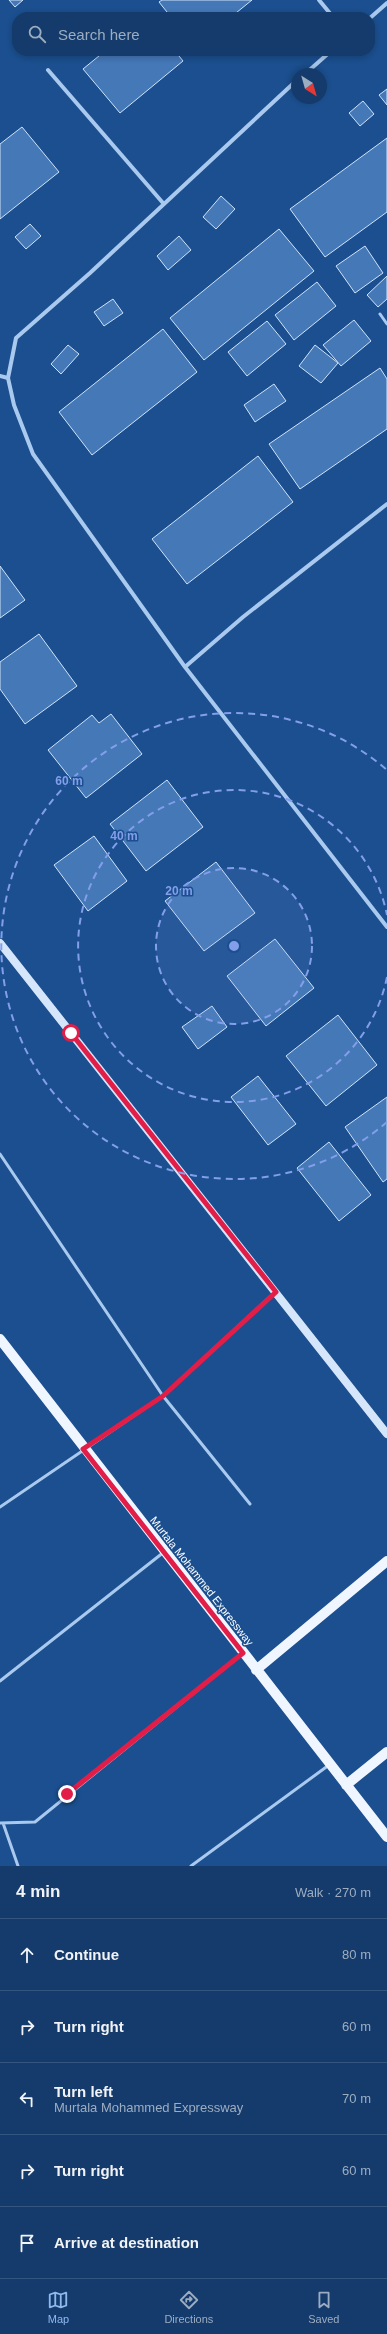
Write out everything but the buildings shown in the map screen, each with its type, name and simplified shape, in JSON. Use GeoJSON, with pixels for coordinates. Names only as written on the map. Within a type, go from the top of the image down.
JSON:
{"type":"FeatureCollection","features":[{"type":"Feature","properties":{"kind":"main road"},"geometry":{"type":"LineString","coordinates":[[0,943],[387,1434]]}},
{"type":"Feature","properties":{"kind":"main road","name":"Murtala Mohammed Expressway"},"geometry":{"type":"LineString","coordinates":[[0,1339],[83,1449],[387,1837]]}},
{"type":"Feature","properties":{"kind":"main road"},"geometry":{"type":"LineString","coordinates":[[256,1670],[387,1561]]}},
{"type":"Feature","properties":{"kind":"main road"},"geometry":{"type":"LineString","coordinates":[[346,1785],[387,1752]]}},
{"type":"Feature","properties":{"kind":"street"},"geometry":{"type":"LineString","coordinates":[[318,0],[329,12]]}},
{"type":"Feature","properties":{"kind":"street"},"geometry":{"type":"LineString","coordinates":[[375,14],[387,3]]}},
{"type":"Feature","properties":{"kind":"street"},"geometry":{"type":"LineString","coordinates":[[311,68],[325,56]]}},
{"type":"Feature","properties":{"kind":"street"},"geometry":{"type":"LineString","coordinates":[[48,70],[163,203]]}},
{"type":"Feature","properties":{"kind":"street"},"geometry":{"type":"LineString","coordinates":[[291,86],[163,203],[90,273],[16,338],[8,378],[14,405],[33,454],[185,667],[387,926]]}},
{"type":"Feature","properties":{"kind":"street"},"geometry":{"type":"LineString","coordinates":[[0,376],[8,378]]}},
{"type":"Feature","properties":{"kind":"street"},"geometry":{"type":"LineString","coordinates":[[185,667],[243,617],[387,504]]}},
{"type":"Feature","properties":{"kind":"lane"},"geometry":{"type":"LineString","coordinates":[[380,314],[387,324]]}},
{"type":"Feature","properties":{"kind":"lane"},"geometry":{"type":"LineString","coordinates":[[0,1154],[163,1396],[250,1504]]}},
{"type":"Feature","properties":{"kind":"lane"},"geometry":{"type":"LineString","coordinates":[[0,1506],[163,1396],[276,1292]]}},
{"type":"Feature","properties":{"kind":"lane"},"geometry":{"type":"LineString","coordinates":[[0,1681],[164,1552]]}},
{"type":"Feature","properties":{"kind":"lane"},"geometry":{"type":"LineString","coordinates":[[18,1866],[2,1823],[35,1822],[243,1653]]}},
{"type":"Feature","properties":{"kind":"lane"},"geometry":{"type":"LineString","coordinates":[[191,1866],[330,1765]]}},
{"type":"Feature","properties":{"kind":"route"},"geometry":{"type":"LineString","coordinates":[[67,1794],[243,1653],[83,1449],[163,1396],[276,1292],[143,1126],[71,1033]]}}]}
